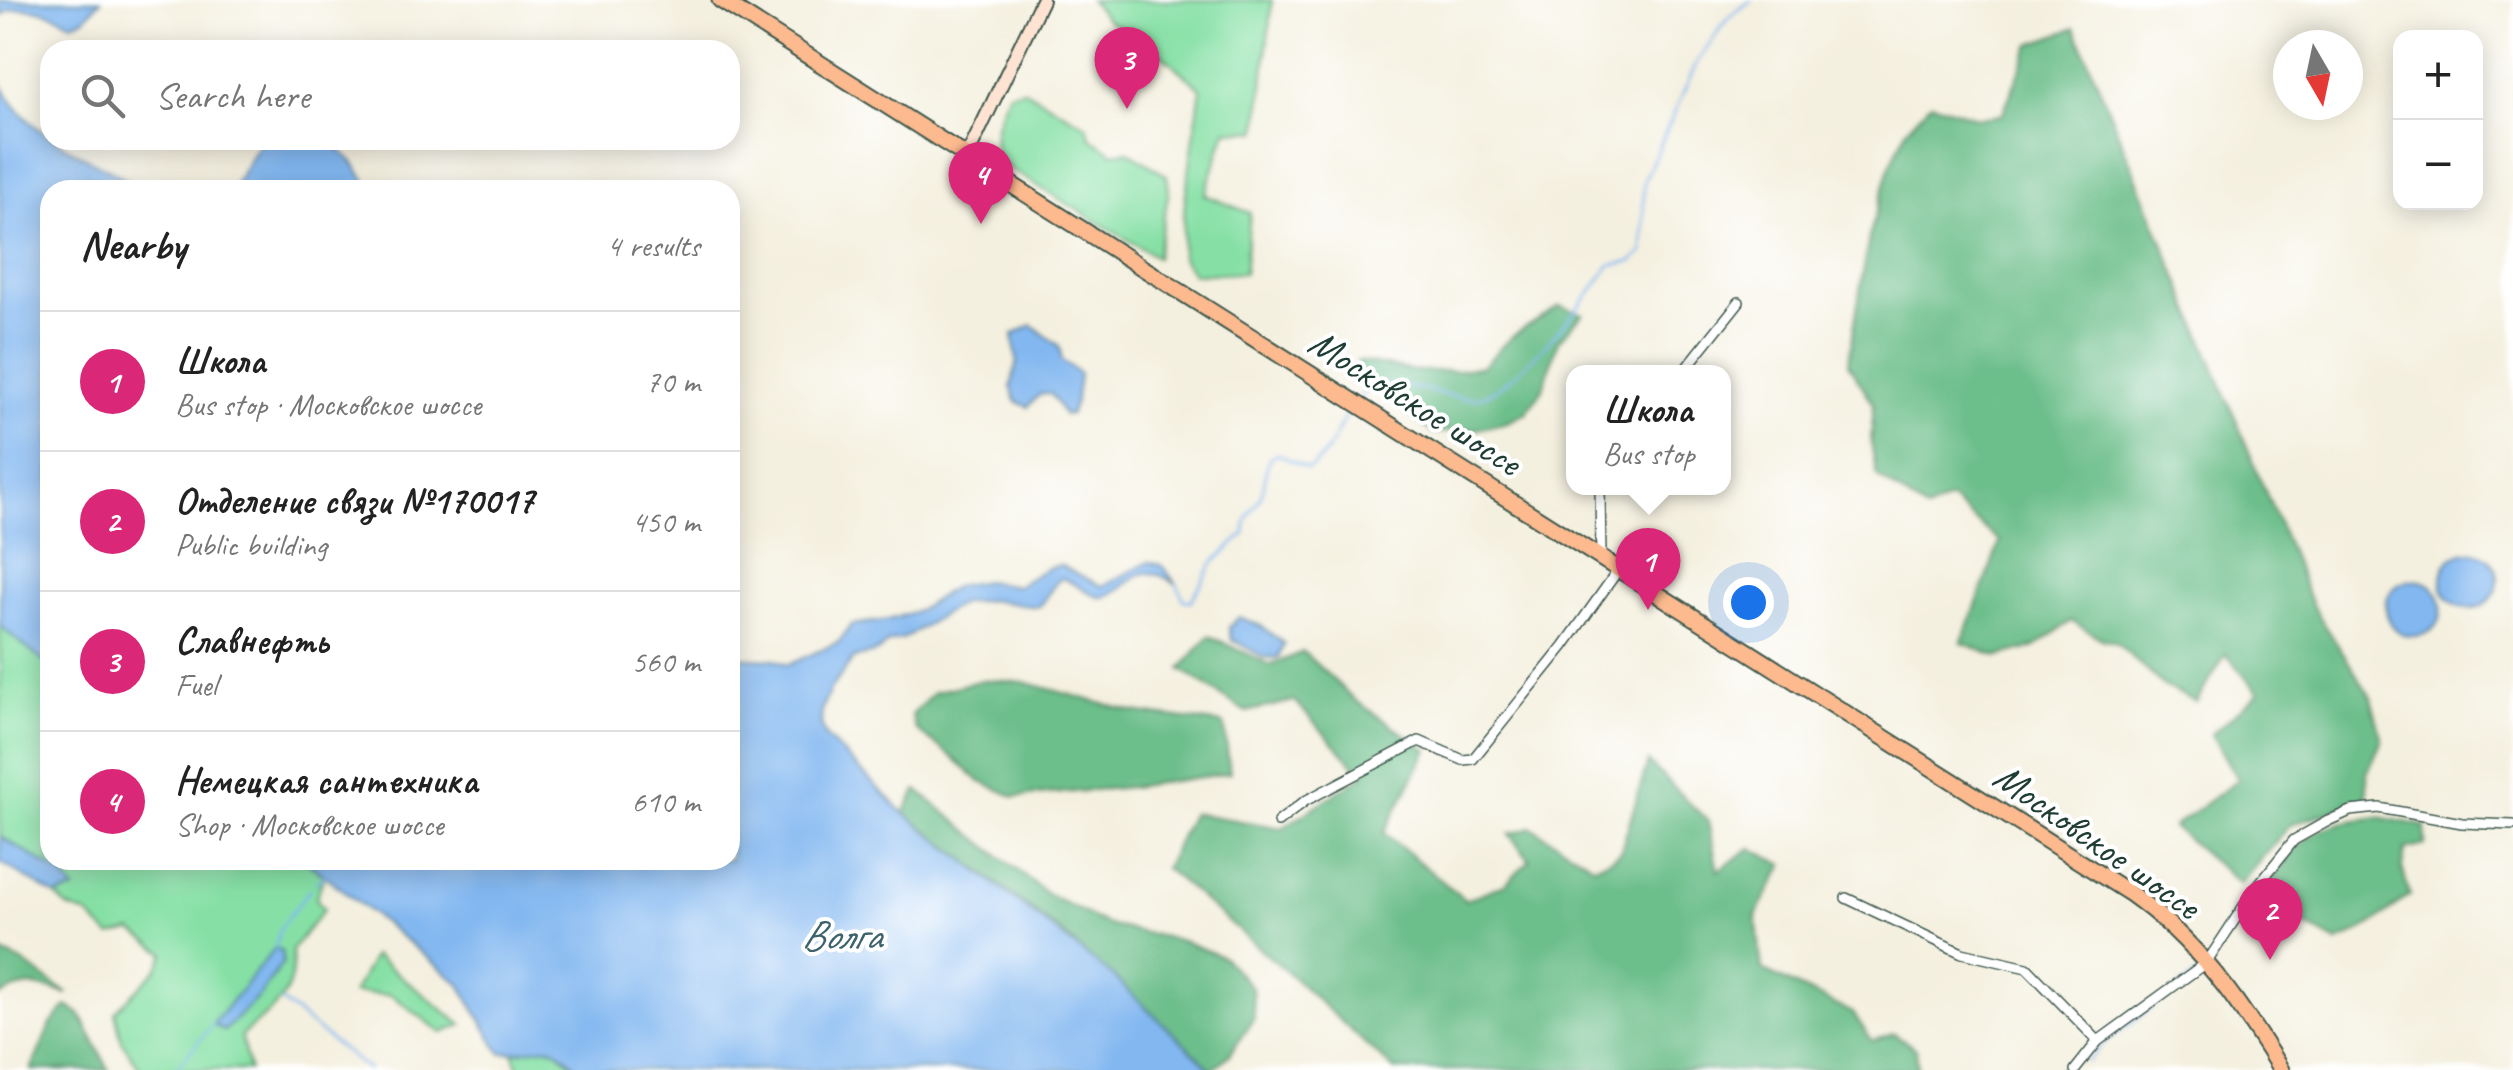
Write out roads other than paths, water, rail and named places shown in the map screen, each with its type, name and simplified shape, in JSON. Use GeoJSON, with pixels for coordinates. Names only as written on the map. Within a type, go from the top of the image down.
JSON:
{"type":"FeatureCollection","features":[{"type":"Feature","properties":{"kind":"main road","name":"Московское шоссе"},"geometry":{"type":"LineString","coordinates":[[720,0],[2130,894],[2167,922],[2207,962],[2242,1006],[2281,1070]]}},
{"type":"Feature","properties":{"kind":"street"},"geometry":{"type":"LineString","coordinates":[[966,156],[1042,0]]}},
{"type":"Feature","properties":{"kind":"street"},"geometry":{"type":"LineString","coordinates":[[1688,365],[1738,302]]}},
{"type":"Feature","properties":{"kind":"street"},"geometry":{"type":"LineString","coordinates":[[1600,495],[1600,558]]}},
{"type":"Feature","properties":{"kind":"street"},"geometry":{"type":"LineString","coordinates":[[1278,822],[1305,801],[1419,742],[1463,760],[1474,759],[1619,570]]}},
{"type":"Feature","properties":{"kind":"street"},"geometry":{"type":"LineString","coordinates":[[2074,1070],[2098,1042],[2207,962],[2255,889],[2294,840],[2328,821],[2350,811],[2379,808],[2462,823],[2513,825]]}},
{"type":"Feature","properties":{"kind":"street"},"geometry":{"type":"LineString","coordinates":[[1846,898],[1962,953],[2027,968],[2098,1042]]}},
{"type":"Feature","properties":{"kind":"water"},"geometry":{"type":"Polygon","coordinates":[[[0,0],[101,0],[84,19],[72,23],[44,11],[24,8],[0,17],[0,0]]]}},
{"type":"Feature","properties":{"kind":"water"},"geometry":{"type":"Polygon","coordinates":[[[0,83],[18,109],[40,130],[40,150],[72,150],[126,180],[40,180],[40,659],[0,626],[0,83]]]}},
{"type":"Feature","properties":{"kind":"water"},"geometry":{"type":"Polygon","coordinates":[[[255,150],[340,150],[365,180],[238,180],[255,150]]]}},
{"type":"Feature","properties":{"kind":"water"},"geometry":{"type":"Polygon","coordinates":[[[1032,325],[1059,346],[1062,361],[1079,373],[1070,414],[1064,415],[1051,394],[1040,394],[1028,407],[1016,401],[1011,387],[1017,361],[1013,335],[1032,325]]]}},
{"type":"Feature","properties":{"kind":"water"},"geometry":{"type":"Polygon","coordinates":[[[2470,552],[2490,560],[2498,580],[2490,600],[2470,608],[2450,600],[2442,580],[2450,560],[2470,552]]]}},
{"type":"Feature","properties":{"kind":"water","name":"Волга"},"geometry":{"type":"Polygon","coordinates":[[[1149,562],[1161,565],[1177,584],[1143,573],[1101,598],[1062,578],[1037,607],[989,600],[961,603],[903,639],[854,658],[830,690],[822,708],[821,724],[825,736],[904,813],[1113,976],[1212,1070],[578,1070],[551,1048],[501,1053],[459,983],[318,870],[740,870],[740,657],[773,659],[788,665],[839,642],[851,625],[888,620],[919,610],[955,586],[986,581],[1017,586],[1047,568],[1060,565],[1102,586],[1149,562]]]}},
{"type":"Feature","properties":{"kind":"water"},"geometry":{"type":"Polygon","coordinates":[[[2414,580],[2433,589],[2442,608],[2433,627],[2414,636],[2395,627],[2386,608],[2395,589],[2414,580]]]}},
{"type":"Feature","properties":{"kind":"water"},"geometry":{"type":"Polygon","coordinates":[[[1239,617],[1261,626],[1284,644],[1278,658],[1264,657],[1231,639],[1229,627],[1239,617]]]}},
{"type":"Feature","properties":{"kind":"water"},"geometry":{"type":"Polygon","coordinates":[[[0,836],[40,861],[40,870],[54,870],[64,876],[74,890],[56,896],[0,862],[0,836]]]}},
{"type":"Feature","properties":{"kind":"water"},"geometry":{"type":"Polygon","coordinates":[[[275,948],[282,952],[283,962],[261,994],[224,1031],[213,1024],[275,948]]]}},
{"type":"Feature","properties":{"kind":"waterway"},"geometry":{"type":"LineString","coordinates":[[1360,395],[1387,386],[1459,397],[1488,394],[1548,343],[1610,265],[1631,262],[1643,252],[1644,181],[1697,62],[1729,17],[1752,0]]}},
{"type":"Feature","properties":{"kind":"waterway"},"geometry":{"type":"LineString","coordinates":[[1177,584],[1184,600],[1191,601],[1214,562],[1245,534],[1248,518],[1261,495],[1269,458],[1279,454],[1307,469],[1328,449],[1352,405]]}},
{"type":"Feature","properties":{"kind":"waterway"},"geometry":{"type":"LineString","coordinates":[[316,883],[326,874]]}},
{"type":"Feature","properties":{"kind":"waterway"},"geometry":{"type":"LineString","coordinates":[[275,948],[280,928],[310,889]]}},
{"type":"Feature","properties":{"kind":"waterway"},"geometry":{"type":"LineString","coordinates":[[2087,1062],[2105,1042],[2196,976]]}},
{"type":"Feature","properties":{"kind":"waterway"},"geometry":{"type":"LineString","coordinates":[[281,1001],[368,1070]]}},
{"type":"Feature","properties":{"kind":"waterway"},"geometry":{"type":"LineString","coordinates":[[175,1070],[213,1024]]}},
{"type":"Feature","properties":{"kind":"place","name":"Славнефть"},"geometry":{"type":"Point","coordinates":[1127,109]}},
{"type":"Feature","properties":{"kind":"place","name":"Немецкая сантехника"},"geometry":{"type":"Point","coordinates":[981,224]}},
{"type":"Feature","properties":{"kind":"place","name":"Школа"},"geometry":{"type":"Point","coordinates":[1648,610]}},
{"type":"Feature","properties":{"kind":"place","name":"Отделение связи №170017"},"geometry":{"type":"Point","coordinates":[2270,960]}}]}
